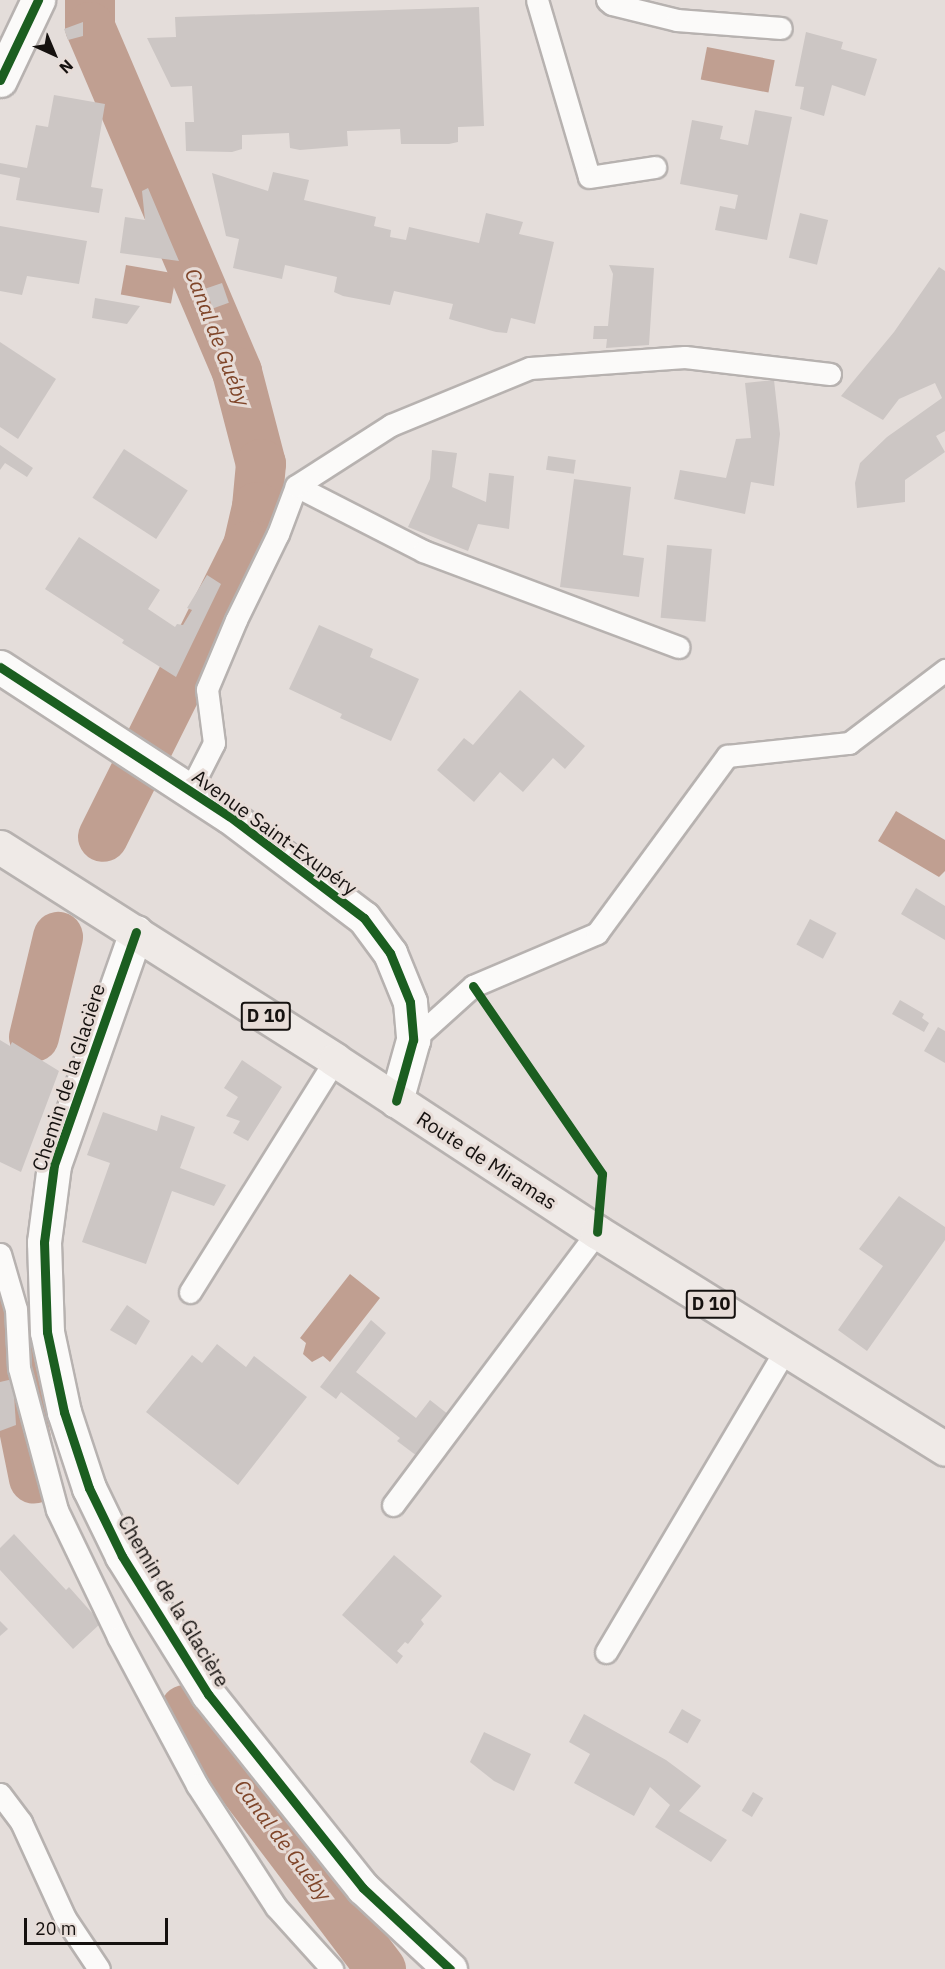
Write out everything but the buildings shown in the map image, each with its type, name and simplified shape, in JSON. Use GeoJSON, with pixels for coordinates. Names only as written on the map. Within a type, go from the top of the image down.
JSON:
{"type":"FeatureCollection","features":[{"type":"Feature","properties":{"kind":"main road","name":"Route de Miramas"},"geometry":{"type":"LineString","coordinates":[[0,847],[335,1060],[597,1232],[945,1449]]}},
{"type":"Feature","properties":{"kind":"street"},"geometry":{"type":"LineString","coordinates":[[0,80],[38,0],[46,0]]}},
{"type":"Feature","properties":{"kind":"street","name":"Avenue Saint-Exupéry"},"geometry":{"type":"LineString","coordinates":[[0,667],[229,816],[364,918],[390,953],[410,1002],[413,1040],[396,1101]]}},
{"type":"Feature","properties":{"kind":"street","name":"Chemin de la Glacière"},"geometry":{"type":"LineString","coordinates":[[135,932],[82,1091],[54,1165],[44,1242],[47,1332],[64,1412],[89,1488],[122,1556],[208,1694],[363,1888],[450,1969]]}},
{"type":"Feature","properties":{"kind":"lane"},"geometry":{"type":"LineString","coordinates":[[537,0],[589,177],[656,167]]}},
{"type":"Feature","properties":{"kind":"lane"},"geometry":{"type":"LineString","coordinates":[[607,0],[612,4],[677,20],[781,28]]}},
{"type":"Feature","properties":{"kind":"lane"},"geometry":{"type":"LineString","coordinates":[[189,792],[214,743],[207,689],[236,620],[278,534],[296,486],[391,425],[530,368],[685,357],[830,374]]}},
{"type":"Feature","properties":{"kind":"lane"},"geometry":{"type":"LineString","coordinates":[[296,486],[423,551],[679,648]]}},
{"type":"Feature","properties":{"kind":"lane"},"geometry":{"type":"LineString","coordinates":[[413,1040],[473,986],[597,933],[727,756],[849,743],[945,670]]}},
{"type":"Feature","properties":{"kind":"lane"},"geometry":{"type":"LineString","coordinates":[[190,1292],[335,1060]]}},
{"type":"Feature","properties":{"kind":"lane"},"geometry":{"type":"LineString","coordinates":[[393,1505],[597,1232]]}},
{"type":"Feature","properties":{"kind":"lane"},"geometry":{"type":"LineString","coordinates":[[0,1254],[16,1309],[19,1368],[57,1510],[118,1637],[197,1785],[276,1907],[332,1969]]}},
{"type":"Feature","properties":{"kind":"lane"},"geometry":{"type":"LineString","coordinates":[[606,1652],[785,1350]]}},
{"type":"Feature","properties":{"kind":"lane"},"geometry":{"type":"LineString","coordinates":[[0,1794],[21,1822],[65,1918],[99,1969]]}},
{"type":"Feature","properties":{"kind":"shaded area"},"geometry":{"type":"Polygon","coordinates":[[[707,47],[775,60],[768,93],[701,79],[707,47]]]}},
{"type":"Feature","properties":{"kind":"shaded area"},"geometry":{"type":"Polygon","coordinates":[[[126,265],[176,274],[171,303],[121,295],[126,265]]]}},
{"type":"Feature","properties":{"kind":"shaded area"},"geometry":{"type":"Polygon","coordinates":[[[896,811],[945,840],[945,871],[939,877],[878,841],[896,811]]]}},
{"type":"Feature","properties":{"kind":"shaded area"},"geometry":{"type":"Polygon","coordinates":[[[350,1274],[380,1298],[330,1362],[323,1356],[312,1362],[303,1354],[306,1343],[300,1338],[350,1274]]]}},
{"type":"Feature","properties":{"kind":"waterway","name":"Canal de Guéby"},"geometry":{"type":"LineString","coordinates":[[90,0],[90,27],[237,372],[261,464],[257,507],[248,546],[103,837]]}},
{"type":"Feature","properties":{"kind":"waterway","name":"Canal de Guéby"},"geometry":{"type":"LineString","coordinates":[[34,1037],[58,937]]}},
{"type":"Feature","properties":{"kind":"waterway","name":"Canal de Guéby"},"geometry":{"type":"LineString","coordinates":[[0,1310],[34,1479]]}},
{"type":"Feature","properties":{"kind":"waterway","name":"Canal de Guéby"},"geometry":{"type":"LineString","coordinates":[[185,1710],[381,1969]]}},
{"type":"Feature","properties":{"kind":"cycle path"},"geometry":{"type":"LineString","coordinates":[[0,80],[38,0]]}},
{"type":"Feature","properties":{"kind":"cycle path"},"geometry":{"type":"LineString","coordinates":[[0,667],[229,816],[364,918],[390,953],[410,1002],[413,1040],[396,1101]]}},
{"type":"Feature","properties":{"kind":"cycle path"},"geometry":{"type":"LineString","coordinates":[[136,932],[54,1165],[44,1242],[47,1332],[64,1412],[89,1488],[122,1556],[208,1694],[363,1888],[450,1969]]}},
{"type":"Feature","properties":{"kind":"cycle path"},"geometry":{"type":"LineString","coordinates":[[473,986],[602,1174],[597,1232]]}}]}
